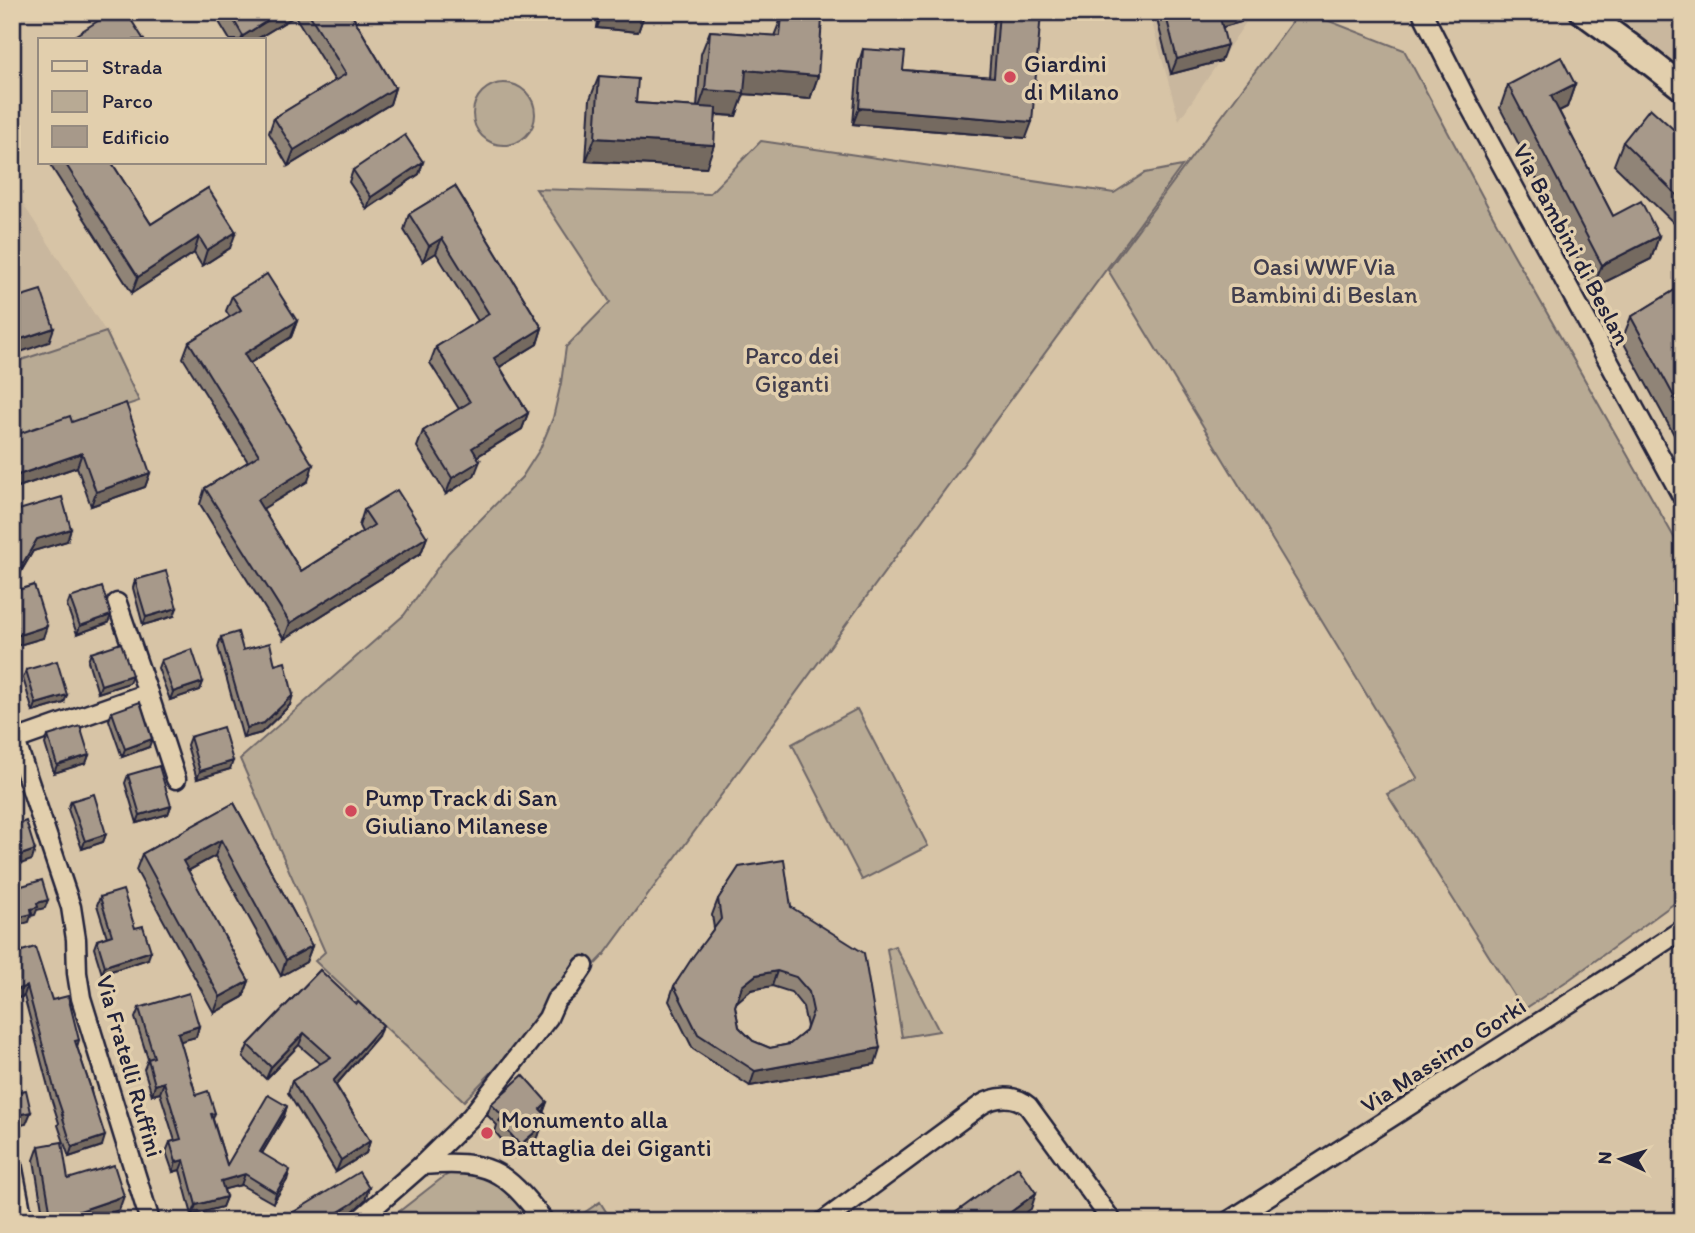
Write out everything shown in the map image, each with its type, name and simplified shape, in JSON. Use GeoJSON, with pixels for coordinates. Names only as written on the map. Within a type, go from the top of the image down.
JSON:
{"type":"FeatureCollection","features":[{"type":"Feature","properties":{"kind":"street","name":"Via Bambini di Beslan"},"geometry":{"type":"LineString","coordinates":[[1422,12],[1512,185],[1683,498]]}},
{"type":"Feature","properties":{"kind":"street"},"geometry":{"type":"LineString","coordinates":[[1583,12],[1683,88]]}},
{"type":"Feature","properties":{"kind":"street"},"geometry":{"type":"LineString","coordinates":[[117,603],[176,779]]}},
{"type":"Feature","properties":{"kind":"street"},"geometry":{"type":"LineString","coordinates":[[14,736],[148,693]]}},
{"type":"Feature","properties":{"kind":"street","name":"Via Fratelli Ruffini"},"geometry":{"type":"LineString","coordinates":[[14,736],[69,900],[74,922],[81,998],[150,1221]]}},
{"type":"Feature","properties":{"kind":"street","name":"Via Massimo Gorki"},"geometry":{"type":"LineString","coordinates":[[1229,1221],[1683,929]]}},
{"type":"Feature","properties":{"kind":"street"},"geometry":{"type":"LineString","coordinates":[[358,1221],[422,1165],[471,1117],[548,1018],[556,1000],[570,987],[584,966]]}},
{"type":"Feature","properties":{"kind":"street"},"geometry":{"type":"LineString","coordinates":[[824,1221],[981,1105],[1002,1098],[1019,1100],[1028,1106],[1112,1221]]}},
{"type":"Feature","properties":{"kind":"street"},"geometry":{"type":"LineString","coordinates":[[422,1165],[465,1163],[495,1171],[519,1190],[544,1221]]}},
{"type":"Feature","properties":{"kind":"street"},"geometry":{"type":"LineString","coordinates":[[12,1164],[23,1221]]}},
{"type":"Feature","properties":{"kind":"shaded area"},"geometry":{"type":"Polygon","coordinates":[[[1149,12],[1253,12],[1179,120],[1149,12]]]}},
{"type":"Feature","properties":{"kind":"shaded area"},"geometry":{"type":"Polygon","coordinates":[[[1602,12],[1683,12],[1683,80],[1602,12]]]}},
{"type":"Feature","properties":{"kind":"shaded area"},"geometry":{"type":"Polygon","coordinates":[[[12,187],[106,332],[12,363],[12,187]]]}},
{"type":"Feature","properties":{"kind":"green space","name":"Oasi WWF Via Bambini di Beslan"},"geometry":{"type":"Polygon","coordinates":[[[1299,12],[1306,12],[1404,50],[1509,246],[1683,553],[1683,897],[1523,1010],[1387,794],[1418,779],[1108,270],[1299,12]]]}},
{"type":"Feature","properties":{"kind":"green space"},"geometry":{"type":"Polygon","coordinates":[[[498,83],[510,83],[526,92],[533,102],[533,126],[526,136],[510,145],[498,145],[487,140],[478,131],[473,120],[473,108],[478,97],[487,88],[498,83]]]}},
{"type":"Feature","properties":{"kind":"green space","name":"Parco dei Giganti"},"geometry":{"type":"Polygon","coordinates":[[[761,141],[1114,193],[1145,173],[1182,166],[604,955],[464,1101],[315,961],[325,952],[240,759],[404,615],[448,553],[522,477],[540,449],[553,418],[566,347],[610,302],[536,189],[709,194],[761,141]]]}},
{"type":"Feature","properties":{"kind":"green space"},"geometry":{"type":"Polygon","coordinates":[[[106,332],[139,401],[12,444],[12,363],[106,332]]]}},
{"type":"Feature","properties":{"kind":"green space"},"geometry":{"type":"Polygon","coordinates":[[[857,709],[928,846],[862,880],[792,744],[857,709]]]}},
{"type":"Feature","properties":{"kind":"green space"},"geometry":{"type":"Polygon","coordinates":[[[895,946],[939,1031],[902,1037],[887,949],[895,946]]]}},
{"type":"Feature","properties":{"kind":"green space"},"geometry":{"type":"Polygon","coordinates":[[[454,1171],[488,1176],[517,1203],[531,1221],[401,1221],[396,1214],[454,1171]]]}},
{"type":"Feature","properties":{"kind":"green space"},"geometry":{"type":"Polygon","coordinates":[[[600,1202],[612,1221],[572,1221],[600,1202]]]}},
{"type":"Feature","properties":{"kind":"building"},"geometry":{"type":"Polygon","coordinates":[[[112,12],[126,12],[143,38],[71,38],[112,12]]]}},
{"type":"Feature","properties":{"kind":"building"},"geometry":{"type":"Polygon","coordinates":[[[229,12],[281,12],[243,36],[229,12]]]}},
{"type":"Feature","properties":{"kind":"building"},"geometry":{"type":"Polygon","coordinates":[[[308,12],[350,12],[395,88],[294,150],[274,118],[346,74],[308,12]]]}},
{"type":"Feature","properties":{"kind":"building","name":"Giardini di Milano"},"geometry":{"type":"Polygon","coordinates":[[[999,12],[1041,12],[1032,122],[859,108],[863,49],[905,52],[903,70],[994,77],[999,12]]]}},
{"type":"Feature","properties":{"kind":"building"},"geometry":{"type":"Polygon","coordinates":[[[1165,12],[1226,12],[1219,14],[1227,45],[1177,59],[1165,12]]]}},
{"type":"Feature","properties":{"kind":"building"},"geometry":{"type":"Polygon","coordinates":[[[782,16],[822,19],[818,76],[746,70],[744,93],[705,90],[710,31],[780,36],[782,16]]]}},
{"type":"Feature","properties":{"kind":"building"},"geometry":{"type":"Polygon","coordinates":[[[1561,57],[1575,84],[1551,96],[1613,216],[1641,201],[1659,236],[1602,265],[1508,85],[1561,57]]]}},
{"type":"Feature","properties":{"kind":"building"},"geometry":{"type":"Polygon","coordinates":[[[599,76],[638,79],[636,103],[716,108],[714,145],[595,138],[599,76]]]}},
{"type":"Feature","properties":{"kind":"building"},"geometry":{"type":"Polygon","coordinates":[[[1650,108],[1683,138],[1683,201],[1623,142],[1650,108]]]}},
{"type":"Feature","properties":{"kind":"building"},"geometry":{"type":"Polygon","coordinates":[[[405,135],[423,162],[371,197],[353,170],[405,135]]]}},
{"type":"Feature","properties":{"kind":"building"},"geometry":{"type":"Polygon","coordinates":[[[66,164],[113,164],[151,224],[208,188],[236,232],[207,250],[199,237],[138,277],[66,164]]]}},
{"type":"Feature","properties":{"kind":"building"},"geometry":{"type":"Polygon","coordinates":[[[12,180],[19,201],[12,203],[12,180]]]}},
{"type":"Feature","properties":{"kind":"building"},"geometry":{"type":"Polygon","coordinates":[[[455,186],[542,328],[494,358],[528,413],[472,448],[480,461],[452,478],[423,431],[470,402],[436,347],[489,314],[442,238],[429,246],[409,214],[455,186]]]}},
{"type":"Feature","properties":{"kind":"building"},"geometry":{"type":"Polygon","coordinates":[[[267,274],[297,321],[244,354],[313,465],[257,500],[301,571],[374,525],[364,510],[397,490],[427,537],[290,623],[205,488],[259,455],[189,342],[241,310],[232,296],[267,274]]]}},
{"type":"Feature","properties":{"kind":"building"},"geometry":{"type":"Polygon","coordinates":[[[1683,285],[1683,329],[1678,332],[1683,340],[1683,413],[1631,317],[1683,285]]]}},
{"type":"Feature","properties":{"kind":"building"},"geometry":{"type":"Polygon","coordinates":[[[41,290],[54,328],[12,342],[12,299],[41,290]]]}},
{"type":"Feature","properties":{"kind":"building"},"geometry":{"type":"Polygon","coordinates":[[[126,403],[150,473],[96,492],[82,453],[12,477],[12,436],[70,416],[72,422],[126,403]]]}},
{"type":"Feature","properties":{"kind":"building"},"geometry":{"type":"Polygon","coordinates":[[[62,497],[71,529],[37,539],[23,563],[12,557],[12,512],[62,497]]]}},
{"type":"Feature","properties":{"kind":"building"},"geometry":{"type":"Polygon","coordinates":[[[166,571],[177,608],[146,617],[135,580],[166,571]]]}},
{"type":"Feature","properties":{"kind":"building"},"geometry":{"type":"Polygon","coordinates":[[[34,585],[47,626],[16,636],[12,624],[12,592],[34,585]]]}},
{"type":"Feature","properties":{"kind":"building"},"geometry":{"type":"Polygon","coordinates":[[[102,587],[111,615],[80,626],[70,598],[102,587]]]}},
{"type":"Feature","properties":{"kind":"building"},"geometry":{"type":"Polygon","coordinates":[[[238,632],[243,650],[270,643],[275,665],[285,662],[293,695],[264,723],[247,728],[221,637],[238,632]]]}},
{"type":"Feature","properties":{"kind":"building"},"geometry":{"type":"Polygon","coordinates":[[[121,643],[132,675],[101,685],[91,653],[121,643]]]}},
{"type":"Feature","properties":{"kind":"building"},"geometry":{"type":"Polygon","coordinates":[[[192,649],[203,682],[173,692],[161,660],[192,649]]]}},
{"type":"Feature","properties":{"kind":"building"},"geometry":{"type":"Polygon","coordinates":[[[57,661],[67,695],[36,704],[26,670],[57,661]]]}},
{"type":"Feature","properties":{"kind":"building"},"geometry":{"type":"Polygon","coordinates":[[[140,702],[152,739],[125,749],[112,712],[140,702]]]}},
{"type":"Feature","properties":{"kind":"building"},"geometry":{"type":"Polygon","coordinates":[[[80,726],[89,755],[57,765],[48,736],[80,726]]]}},
{"type":"Feature","properties":{"kind":"building"},"geometry":{"type":"Polygon","coordinates":[[[223,727],[233,761],[200,771],[190,737],[223,727]]]}},
{"type":"Feature","properties":{"kind":"building"},"geometry":{"type":"Polygon","coordinates":[[[159,766],[171,806],[140,815],[128,775],[159,766]]]}},
{"type":"Feature","properties":{"kind":"building"},"geometry":{"type":"Polygon","coordinates":[[[94,794],[106,834],[85,841],[71,801],[94,794]]]}},
{"type":"Feature","properties":{"kind":"building"},"geometry":{"type":"Polygon","coordinates":[[[234,803],[312,946],[286,960],[221,840],[183,861],[249,981],[220,997],[142,854],[234,803]]]}},
{"type":"Feature","properties":{"kind":"building"},"geometry":{"type":"Polygon","coordinates":[[[26,821],[35,850],[12,858],[12,826],[26,821]]]}},
{"type":"Feature","properties":{"kind":"building"},"geometry":{"type":"Polygon","coordinates":[[[784,860],[791,907],[864,953],[880,1048],[755,1071],[698,1034],[674,986],[721,919],[718,899],[739,867],[784,860]],[[777,971],[756,975],[742,986],[735,1006],[739,1027],[753,1041],[770,1048],[790,1044],[806,1031],[813,1011],[809,992],[796,977],[777,971]]]}},
{"type":"Feature","properties":{"kind":"building"},"geometry":{"type":"Polygon","coordinates":[[[42,880],[48,900],[37,903],[38,907],[31,909],[32,914],[12,919],[12,895],[17,894],[15,888],[42,880]]]}},
{"type":"Feature","properties":{"kind":"building"},"geometry":{"type":"Polygon","coordinates":[[[123,890],[135,928],[143,926],[151,951],[105,966],[97,940],[112,935],[100,897],[123,890]]]}},
{"type":"Feature","properties":{"kind":"building"},"geometry":{"type":"Polygon","coordinates":[[[35,947],[52,1000],[68,996],[79,1040],[75,1041],[105,1136],[72,1147],[27,986],[12,991],[12,954],[35,947]]]}},
{"type":"Feature","properties":{"kind":"building"},"geometry":{"type":"Polygon","coordinates":[[[320,970],[383,1025],[333,1081],[370,1141],[341,1160],[292,1081],[331,1057],[304,1033],[271,1067],[248,1045],[320,970]]]}},
{"type":"Feature","properties":{"kind":"building"},"geometry":{"type":"Polygon","coordinates":[[[189,993],[199,1026],[178,1033],[196,1095],[208,1091],[215,1113],[211,1114],[227,1165],[268,1095],[287,1106],[260,1152],[290,1170],[276,1193],[245,1174],[221,1181],[226,1197],[196,1205],[184,1160],[176,1162],[170,1142],[181,1139],[164,1082],[155,1085],[148,1059],[154,1057],[139,1008],[189,993]]]}},
{"type":"Feature","properties":{"kind":"building"},"geometry":{"type":"Polygon","coordinates":[[[12,1033],[20,1050],[12,1053],[12,1033]]]}},
{"type":"Feature","properties":{"kind":"building"},"geometry":{"type":"Polygon","coordinates":[[[523,1075],[547,1102],[540,1109],[545,1114],[538,1121],[542,1126],[520,1145],[499,1121],[503,1116],[491,1104],[523,1075]]]}},
{"type":"Feature","properties":{"kind":"building"},"geometry":{"type":"Polygon","coordinates":[[[26,1090],[31,1112],[12,1116],[12,1093],[26,1090]]]}},
{"type":"Feature","properties":{"kind":"building"},"geometry":{"type":"Polygon","coordinates":[[[62,1142],[68,1179],[114,1165],[124,1196],[74,1213],[75,1221],[52,1221],[39,1146],[62,1142]]]}},
{"type":"Feature","properties":{"kind":"building"},"geometry":{"type":"Polygon","coordinates":[[[1018,1167],[1036,1193],[999,1221],[944,1221],[1018,1167]]]}},
{"type":"Feature","properties":{"kind":"building"},"geometry":{"type":"Polygon","coordinates":[[[359,1172],[369,1188],[353,1203],[324,1221],[279,1221],[359,1172]]]}},
{"type":"Feature","properties":{"kind":"place","name":"Giardini di Milano"},"geometry":{"type":"Point","coordinates":[1010,77]}},
{"type":"Feature","properties":{"kind":"place","name":"Pump Track di San Giuliano Milanese"},"geometry":{"type":"Point","coordinates":[351,811]}},
{"type":"Feature","properties":{"kind":"place","name":"Monumento alla Battaglia dei Giganti"},"geometry":{"type":"Point","coordinates":[487,1133]}}]}
